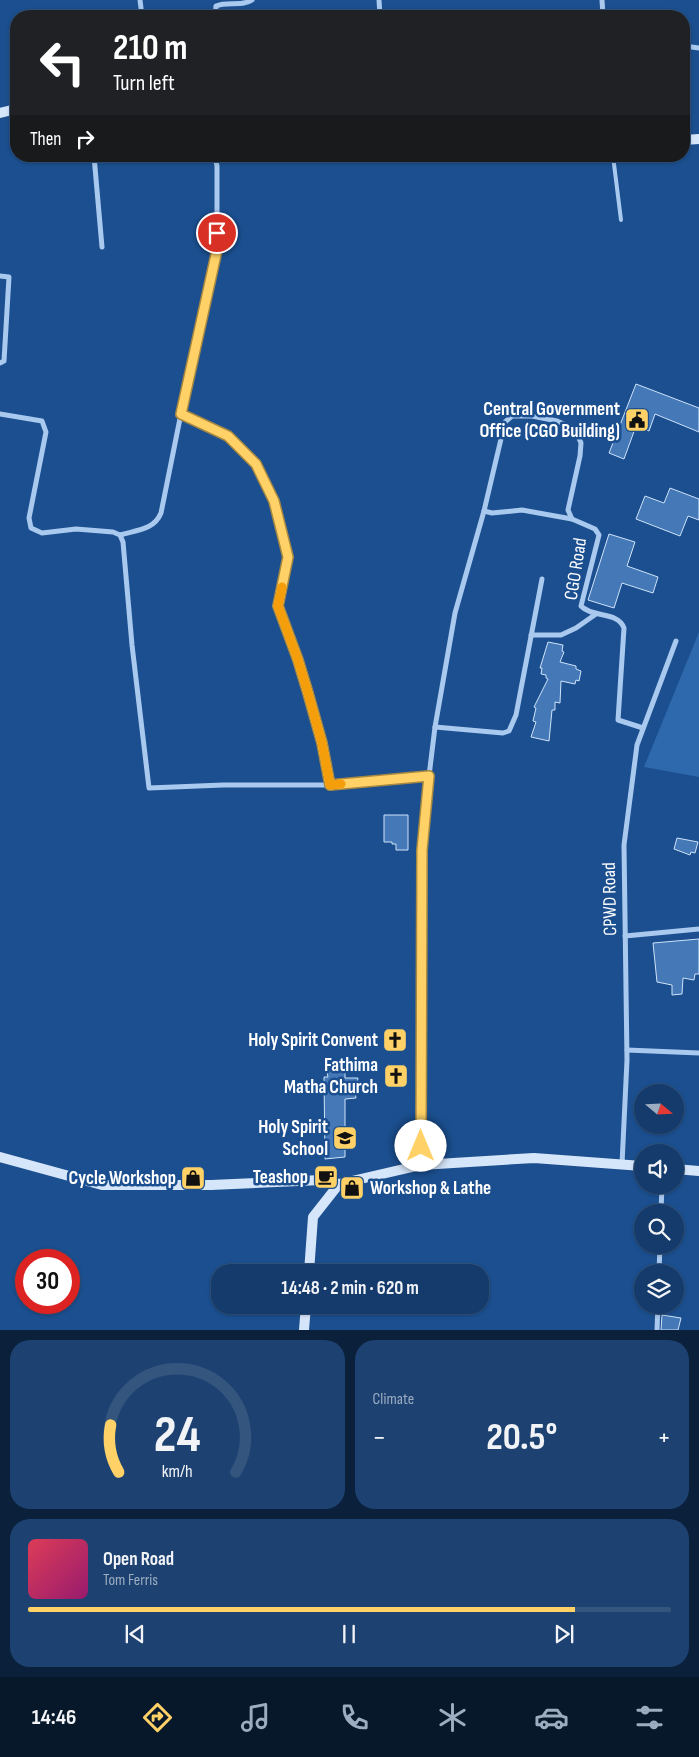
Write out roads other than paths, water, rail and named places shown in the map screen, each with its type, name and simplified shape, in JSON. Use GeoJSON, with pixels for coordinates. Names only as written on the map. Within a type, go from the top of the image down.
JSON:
{"type":"FeatureCollection","features":[{"type":"Feature","properties":{"kind":"main road"},"geometry":{"type":"LineString","coordinates":[[0,1157],[102,1185],[211,1185],[321,1180],[339,1184],[421,1165],[534,1158],[634,1165]]}},
{"type":"Feature","properties":{"kind":"main road"},"geometry":{"type":"LineString","coordinates":[[684,1170],[699,1171]]}},
{"type":"Feature","properties":{"kind":"main road"},"geometry":{"type":"LineString","coordinates":[[310,1264],[313,1217],[339,1184]]}},
{"type":"Feature","properties":{"kind":"main road"},"geometry":{"type":"LineString","coordinates":[[304,1330],[305,1314]]}},
{"type":"Feature","properties":{"kind":"street"},"geometry":{"type":"LineString","coordinates":[[216,10],[216,6],[222,3],[248,3],[252,0]]}},
{"type":"Feature","properties":{"kind":"street"},"geometry":{"type":"LineString","coordinates":[[95,162],[102,248]]}},
{"type":"Feature","properties":{"kind":"street"},"geometry":{"type":"LineString","coordinates":[[0,414],[42,421],[46,432],[29,518],[31,528],[42,533],[76,529],[112,532],[120,535],[149,527],[158,520],[162,513],[181,414],[217,250],[216,162]]}},
{"type":"Feature","properties":{"kind":"street"},"geometry":{"type":"LineString","coordinates":[[0,276],[9,277],[4,361],[0,363]]}},
{"type":"Feature","properties":{"kind":"street"},"geometry":{"type":"LineString","coordinates":[[181,414],[228,436],[256,464],[274,501],[288,557],[278,606],[300,669],[322,743],[330,785]]}},
{"type":"Feature","properties":{"kind":"street","name":"CGO Road"},"geometry":{"type":"LineString","coordinates":[[484,511],[505,422],[512,416],[532,416],[557,421],[575,430],[581,443],[580,456],[568,510],[572,519],[595,529],[599,536],[581,606],[585,610],[616,618],[622,622],[624,628],[618,720],[644,728]]}},
{"type":"Feature","properties":{"kind":"street"},"geometry":{"type":"LineString","coordinates":[[421,1165],[422,850],[435,727],[455,613],[484,511],[492,513],[522,510],[572,519]]}},
{"type":"Feature","properties":{"kind":"street"},"geometry":{"type":"LineString","coordinates":[[120,535],[123,542],[132,645],[149,788],[223,785],[330,785],[429,776]]}},
{"type":"Feature","properties":{"kind":"street"},"geometry":{"type":"LineString","coordinates":[[435,727],[503,733],[509,731],[516,715],[542,579]]}},
{"type":"Feature","properties":{"kind":"street"},"geometry":{"type":"LineString","coordinates":[[532,634],[561,635],[576,628],[596,614]]}},
{"type":"Feature","properties":{"kind":"street","name":"CPWD Road"},"geometry":{"type":"LineString","coordinates":[[622,1164],[626,1050],[624,845],[637,745],[676,641]]}},
{"type":"Feature","properties":{"kind":"street"},"geometry":{"type":"LineString","coordinates":[[625,936],[699,928]]}},
{"type":"Feature","properties":{"kind":"street"},"geometry":{"type":"LineString","coordinates":[[626,1050],[699,1053]]}},
{"type":"Feature","properties":{"kind":"street"},"geometry":{"type":"LineString","coordinates":[[657,1330],[658,1314]]}},
{"type":"Feature","properties":{"kind":"lane"},"geometry":{"type":"LineString","coordinates":[[614,162],[620,220]]}},
{"type":"Feature","properties":{"kind":"place","name":"Central Government Office (CGO Building)"},"geometry":{"type":"Point","coordinates":[637,420]}},
{"type":"Feature","properties":{"kind":"place","name":"Holy Spirit Convent"},"geometry":{"type":"Point","coordinates":[395,1040]}},
{"type":"Feature","properties":{"kind":"place","name":"Fathima Matha Church"},"geometry":{"type":"Point","coordinates":[396,1076]}},
{"type":"Feature","properties":{"kind":"place","name":"Holy Spirit School"},"geometry":{"type":"Point","coordinates":[345,1138]}},
{"type":"Feature","properties":{"kind":"place","name":"Teashop"},"geometry":{"type":"Point","coordinates":[326,1177]}},
{"type":"Feature","properties":{"kind":"place","name":"Cycle Workshop"},"geometry":{"type":"Point","coordinates":[193,1178]}},
{"type":"Feature","properties":{"kind":"place","name":"Workshop & Lathe"},"geometry":{"type":"Point","coordinates":[352,1188]}}]}
